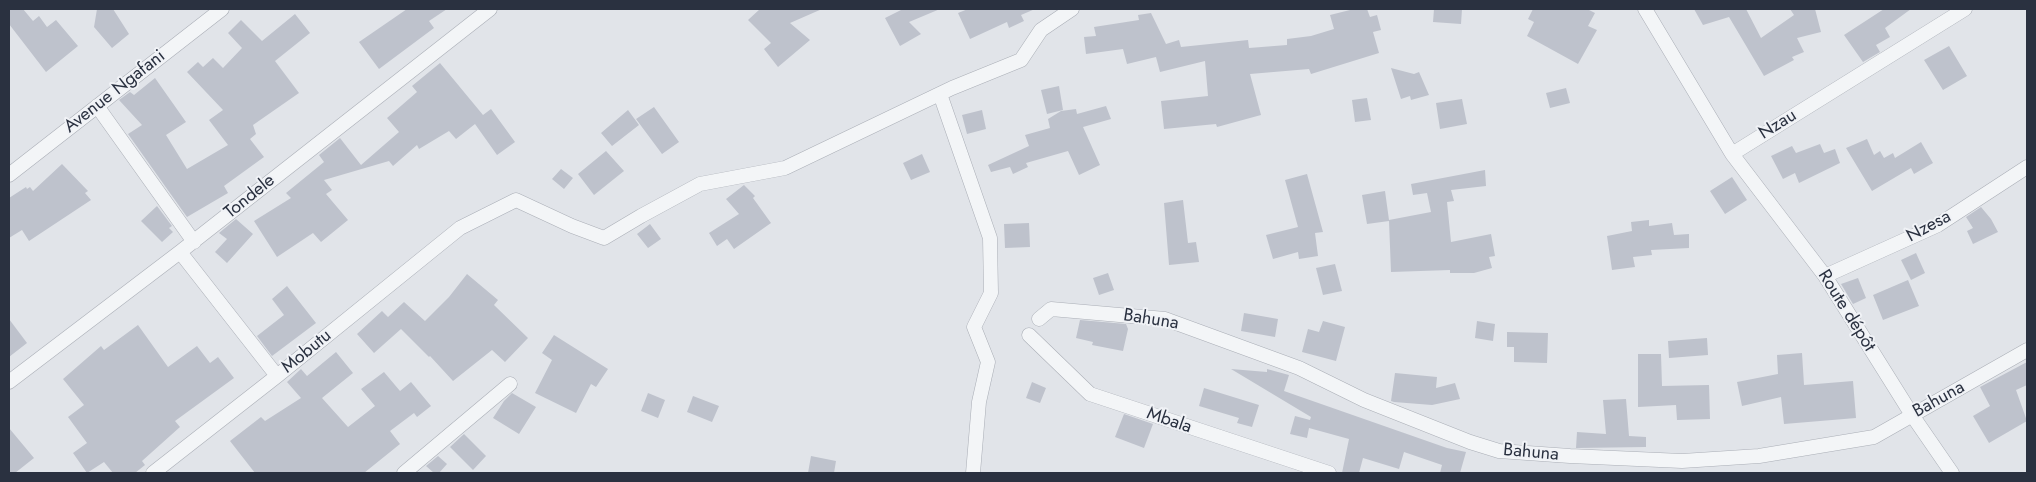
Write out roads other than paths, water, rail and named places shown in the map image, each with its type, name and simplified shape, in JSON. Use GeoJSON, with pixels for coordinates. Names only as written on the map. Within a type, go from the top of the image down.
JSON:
{"type":"FeatureCollection","features":[{"type":"Feature","properties":{"kind":"street","name":"Avenue Ngafani"},"geometry":{"type":"LineString","coordinates":[[9,175],[222,9]]}},
{"type":"Feature","properties":{"kind":"street","name":"Tondele"},"geometry":{"type":"LineString","coordinates":[[9,382],[194,242],[490,9]]}},
{"type":"Feature","properties":{"kind":"street"},"geometry":{"type":"LineString","coordinates":[[974,473],[979,402],[988,362],[974,327],[991,293],[990,238],[940,94],[1021,60],[1041,30],[1072,9]]}},
{"type":"Feature","properties":{"kind":"street","name":"Nzau"},"geometry":{"type":"LineString","coordinates":[[1732,154],[1965,9]]}},
{"type":"Feature","properties":{"kind":"street"},"geometry":{"type":"LineString","coordinates":[[1650,10],[1732,154]]}},
{"type":"Feature","properties":{"kind":"street","name":"Mobutu"},"geometry":{"type":"LineString","coordinates":[[153,473],[278,376],[460,228],[516,200],[572,226],[604,238],[700,184],[785,168],[940,94]]}},
{"type":"Feature","properties":{"kind":"street"},"geometry":{"type":"LineString","coordinates":[[97,106],[194,242]]}},
{"type":"Feature","properties":{"kind":"street","name":"Route dépôt"},"geometry":{"type":"LineString","coordinates":[[1732,154],[1825,276],[1912,415],[1952,473]]}},
{"type":"Feature","properties":{"kind":"street","name":"Nzesa"},"geometry":{"type":"LineString","coordinates":[[1825,276],[1938,225],[2027,167]]}},
{"type":"Feature","properties":{"kind":"street"},"geometry":{"type":"LineString","coordinates":[[180,252],[278,376]]}},
{"type":"Feature","properties":{"kind":"street","name":"Bahuna"},"geometry":{"type":"LineString","coordinates":[[1039,319],[1051,309],[1165,319],[1255,350],[1299,368],[1364,400],[1470,442],[1499,451],[1682,461],[1759,456],[1874,437],[2027,350]]}},
{"type":"Feature","properties":{"kind":"street","name":"Mbala"},"geometry":{"type":"LineString","coordinates":[[1029,335],[1090,394],[1329,473]]}},
{"type":"Feature","properties":{"kind":"street"},"geometry":{"type":"LineString","coordinates":[[404,473],[510,384]]}}]}
